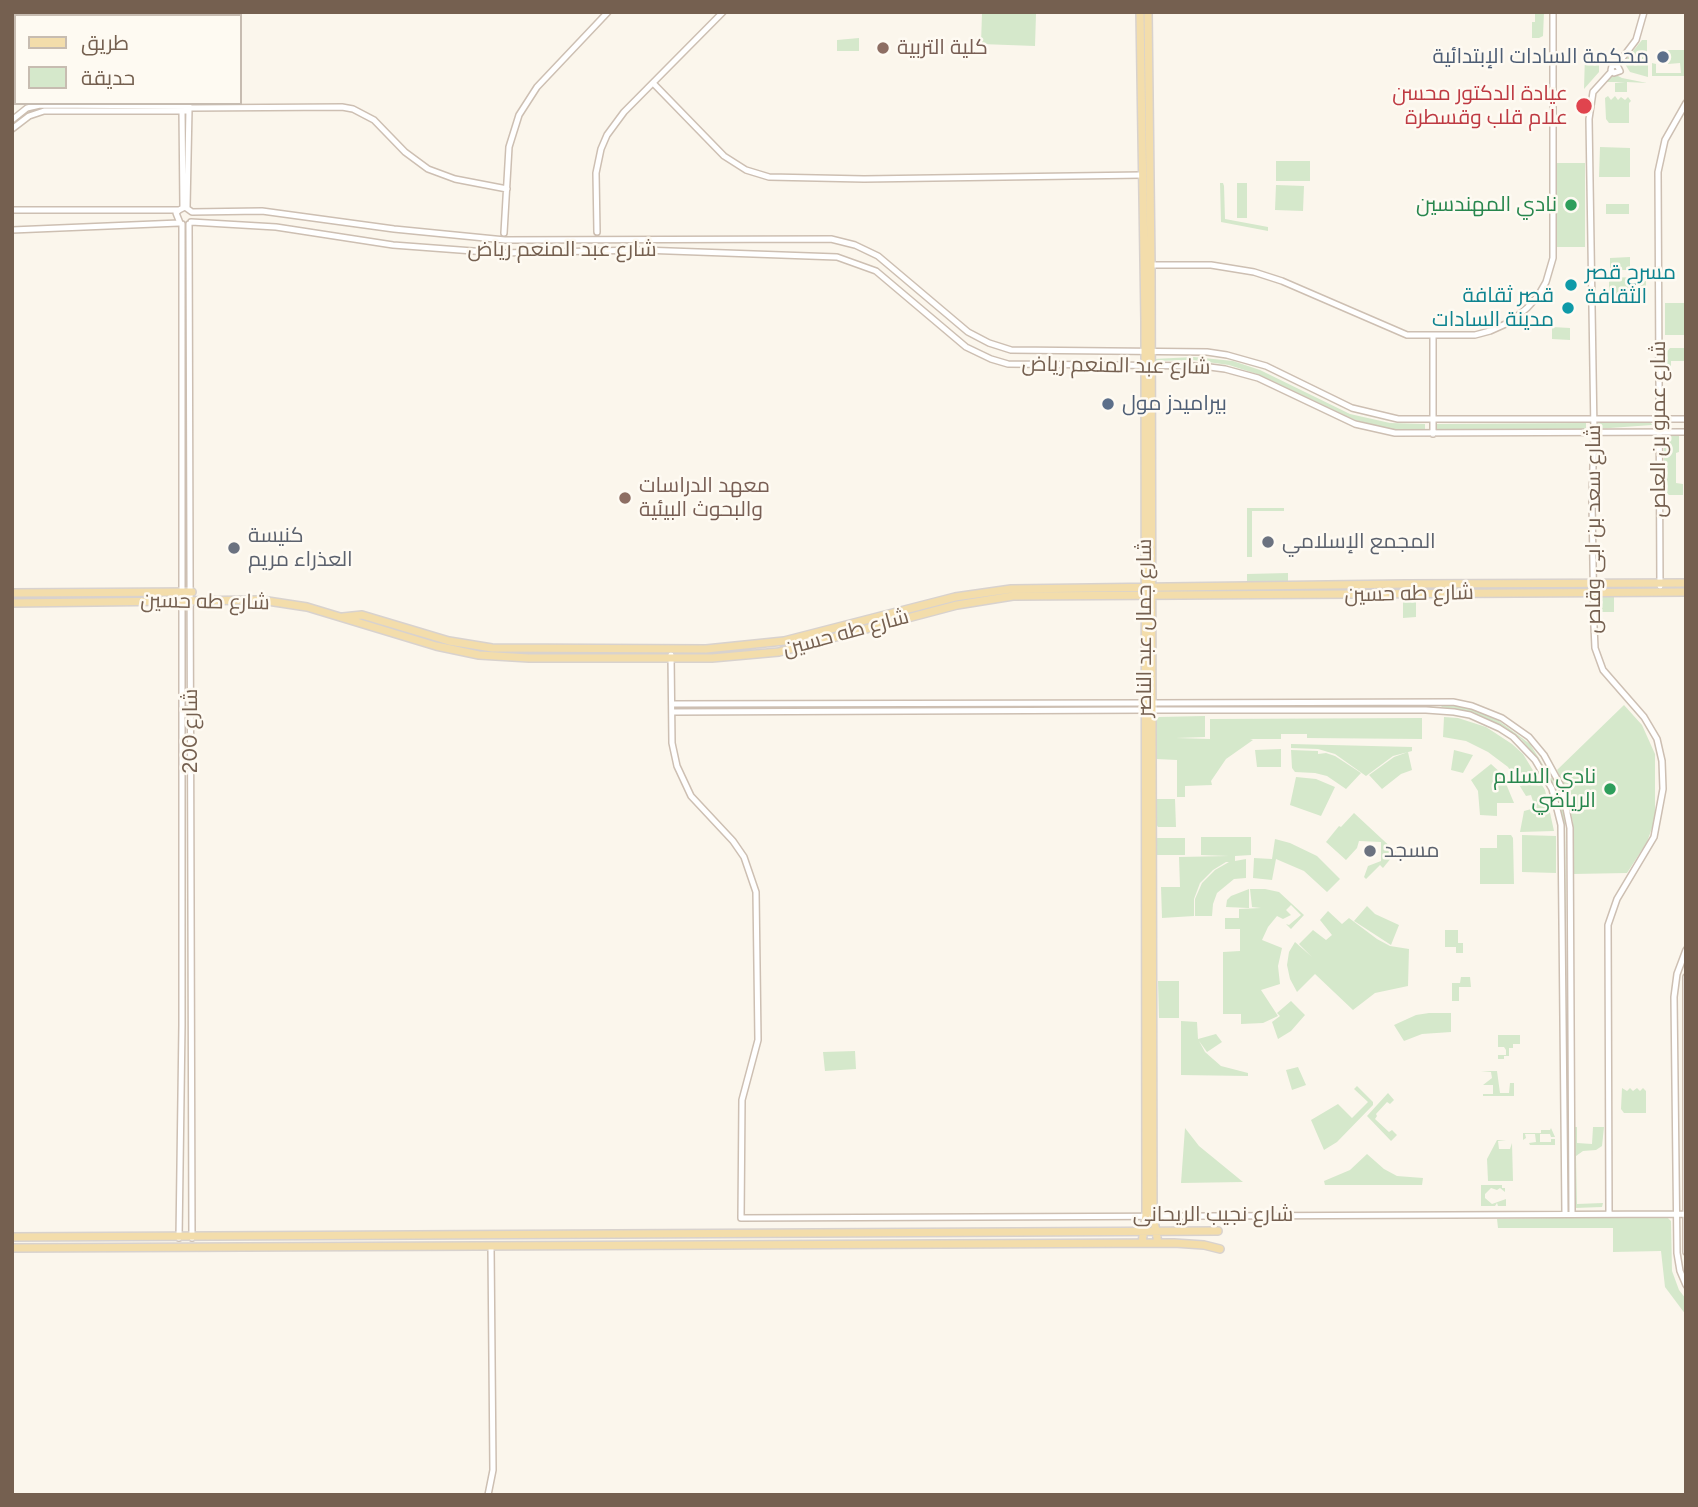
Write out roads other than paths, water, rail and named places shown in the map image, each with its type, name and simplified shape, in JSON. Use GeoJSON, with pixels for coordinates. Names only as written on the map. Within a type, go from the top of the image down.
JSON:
{"type":"FeatureCollection","features":[{"type":"Feature","properties":{"kind":"main road","name":"شارع جمال عبد الناصر"},"geometry":{"type":"LineString","coordinates":[[1140,12],[1148,353],[1150,1178],[1150,1215],[1143,1231],[1142,1243]]}},
{"type":"Feature","properties":{"kind":"main road","name":"شارع جمال عبد الناصر"},"geometry":{"type":"LineString","coordinates":[[1148,12],[1151,265],[1148,353]]}},
{"type":"Feature","properties":{"kind":"main road","name":"شارع طه حسين"},"geometry":{"type":"LineString","coordinates":[[12,593],[192,596],[276,602],[340,617],[446,649],[479,655],[529,658],[671,658],[737,657],[779,652],[957,604],[994,598],[1388,595],[1593,589],[1686,583]]}},
{"type":"Feature","properties":{"kind":"main road","name":"شارع طه حسين"},"geometry":{"type":"LineString","coordinates":[[340,617],[362,615],[449,641],[492,648],[671,649],[736,647],[784,640],[877,615],[983,592],[1021,588],[1388,584],[1686,592]]}},
{"type":"Feature","properties":{"kind":"main road"},"geometry":{"type":"LineString","coordinates":[[1388,584],[1388,595]]}},
{"type":"Feature","properties":{"kind":"main road","name":"شارع طه حسين"},"geometry":{"type":"LineString","coordinates":[[12,603],[182,596]]}},
{"type":"Feature","properties":{"kind":"main road","name":"شارع جمال عبد الناصر"},"geometry":{"type":"LineString","coordinates":[[1150,1215],[1157,1231],[1158,1243]]}},
{"type":"Feature","properties":{"kind":"main road"},"geometry":{"type":"LineString","coordinates":[[12,1237],[1218,1231]]}},
{"type":"Feature","properties":{"kind":"main road"},"geometry":{"type":"LineString","coordinates":[[12,1248],[1158,1243],[1197,1244],[1220,1249]]}},
{"type":"Feature","properties":{"kind":"street"},"geometry":{"type":"LineString","coordinates":[[504,233],[509,146],[515,122],[537,87],[608,12]]}},
{"type":"Feature","properties":{"kind":"street"},"geometry":{"type":"LineString","coordinates":[[597,232],[596,173],[601,149],[615,123],[723,12]]}},
{"type":"Feature","properties":{"kind":"street"},"geometry":{"type":"LineString","coordinates":[[1151,265],[1211,265],[1254,272],[1282,281],[1396,332],[1412,336],[1475,335],[1503,326],[1533,302],[1549,274],[1554,250],[1553,12]]}},
{"type":"Feature","properties":{"kind":"street","name":"شارع سعد بن ابى وقاص"},"geometry":{"type":"LineString","coordinates":[[1609,1213],[1608,925],[1617,899],[1654,837],[1662,789],[1662,761],[1657,739],[1644,717],[1608,678],[1595,648],[1590,107],[1593,92],[1636,40],[1643,12]]}},
{"type":"Feature","properties":{"kind":"street"},"geometry":{"type":"LineString","coordinates":[[653,83],[724,156],[746,170],[769,177],[864,179],[1142,175]]}},
{"type":"Feature","properties":{"kind":"street","name":"شارع عمرو بن العاص"},"geometry":{"type":"LineString","coordinates":[[1660,592],[1658,172],[1666,136],[1686,103]]}},
{"type":"Feature","properties":{"kind":"street"},"geometry":{"type":"LineString","coordinates":[[12,129],[33,114],[62,108],[126,105]]}},
{"type":"Feature","properties":{"kind":"street"},"geometry":{"type":"LineString","coordinates":[[161,105],[186,107]]}},
{"type":"Feature","properties":{"kind":"street"},"geometry":{"type":"LineString","coordinates":[[12,120],[31,107],[342,107],[353,109],[374,120],[405,152],[428,169],[456,179],[507,189]]}},
{"type":"Feature","properties":{"kind":"street"},"geometry":{"type":"LineString","coordinates":[[185,209],[194,216],[186,223],[176,218],[185,209],[186,107]]}},
{"type":"Feature","properties":{"kind":"street","name":"شارع عبد المنعم رياض"},"geometry":{"type":"LineString","coordinates":[[12,210],[262,211],[394,229],[505,240],[831,239],[847,242],[885,260],[968,331],[996,346],[1027,352],[1207,352],[1237,357],[1266,366],[1361,411],[1388,418],[1686,419]]}},
{"type":"Feature","properties":{"kind":"street","name":"شارع عبد المنعم رياض"},"geometry":{"type":"LineString","coordinates":[[12,230],[168,222],[276,227],[393,245],[499,253],[642,250],[837,257],[861,264],[883,276],[959,342],[991,359],[1027,366],[1202,366],[1236,371],[1339,418],[1363,427],[1395,433],[1686,432]]}},
{"type":"Feature","properties":{"kind":"street","name":"شارع 200"},"geometry":{"type":"LineString","coordinates":[[186,223],[192,596],[192,1238]]}},
{"type":"Feature","properties":{"kind":"street","name":"شارع 200"},"geometry":{"type":"LineString","coordinates":[[179,1238],[186,223]]}},
{"type":"Feature","properties":{"kind":"street"},"geometry":{"type":"LineString","coordinates":[[429,225],[429,233]]}},
{"type":"Feature","properties":{"kind":"street"},"geometry":{"type":"LineString","coordinates":[[393,245],[394,229]]}},
{"type":"Feature","properties":{"kind":"street"},"geometry":{"type":"LineString","coordinates":[[642,240],[642,250]]}},
{"type":"Feature","properties":{"kind":"street"},"geometry":{"type":"LineString","coordinates":[[1433,336],[1433,433]]}},
{"type":"Feature","properties":{"kind":"street"},"geometry":{"type":"LineString","coordinates":[[671,649],[672,712],[1437,701],[1472,706],[1509,722],[1529,737],[1544,755],[1562,788],[1570,828],[1572,1213]]}},
{"type":"Feature","properties":{"kind":"street"},"geometry":{"type":"LineString","coordinates":[[1437,701],[1437,710]]}},
{"type":"Feature","properties":{"kind":"street"},"geometry":{"type":"LineString","coordinates":[[672,704],[1437,710],[1485,720],[1513,737],[1535,760],[1545,774],[1558,807],[1561,834],[1565,1213]]}},
{"type":"Feature","properties":{"kind":"street","name":"شارع نجيب الريحانى"},"geometry":{"type":"LineString","coordinates":[[672,712],[674,756],[681,776],[698,804],[739,849],[748,866],[756,892],[758,1035],[756,1053],[742,1100],[741,1218],[1686,1214]]}},
{"type":"Feature","properties":{"kind":"street"},"geometry":{"type":"LineString","coordinates":[[1686,950],[1676,981],[1675,1035],[1678,1259],[1686,1286]]}},
{"type":"Feature","properties":{"kind":"street"},"geometry":{"type":"LineString","coordinates":[[1686,977],[1686,1251]]}},
{"type":"Feature","properties":{"kind":"street"},"geometry":{"type":"LineString","coordinates":[[1675,1035],[1685,1035]]}},
{"type":"Feature","properties":{"kind":"street"},"geometry":{"type":"LineString","coordinates":[[1675,1043],[1685,1043]]}},
{"type":"Feature","properties":{"kind":"street"},"geometry":{"type":"LineString","coordinates":[[488,1495],[493,1470],[491,1247]]}},
{"type":"Feature","properties":{"kind":"place","name":"كلية التربية"},"geometry":{"type":"Point","coordinates":[883,48]}},
{"type":"Feature","properties":{"kind":"place","name":"محكمة السادات الإبتدائية"},"geometry":{"type":"Point","coordinates":[1663,57]}},
{"type":"Feature","properties":{"kind":"place","name":"عيادة الدكتور محسن علام قلب وقسطرة"},"geometry":{"type":"Point","coordinates":[1584,106]}},
{"type":"Feature","properties":{"kind":"place","name":"نادي المهندسين"},"geometry":{"type":"Point","coordinates":[1571,205]}},
{"type":"Feature","properties":{"kind":"place","name":"مسرح قصر الثقافة"},"geometry":{"type":"Point","coordinates":[1571,285]}},
{"type":"Feature","properties":{"kind":"place","name":"قصر ثقافة مدينة السادات"},"geometry":{"type":"Point","coordinates":[1568,308]}},
{"type":"Feature","properties":{"kind":"place","name":"بيراميدز مول"},"geometry":{"type":"Point","coordinates":[1108,404]}},
{"type":"Feature","properties":{"kind":"place","name":"معهد الدراسات والبحوث البيئية"},"geometry":{"type":"Point","coordinates":[625,498]}},
{"type":"Feature","properties":{"kind":"place","name":"المجمع الإسلامي"},"geometry":{"type":"Point","coordinates":[1268,542]}},
{"type":"Feature","properties":{"kind":"place","name":"كنيسة العذراء مريم"},"geometry":{"type":"Point","coordinates":[234,548]}},
{"type":"Feature","properties":{"kind":"place","name":"نادي السلام الرياضي"},"geometry":{"type":"Point","coordinates":[1610,789]}},
{"type":"Feature","properties":{"kind":"place","name":"مسجد"},"geometry":{"type":"Point","coordinates":[1370,851]}}]}
